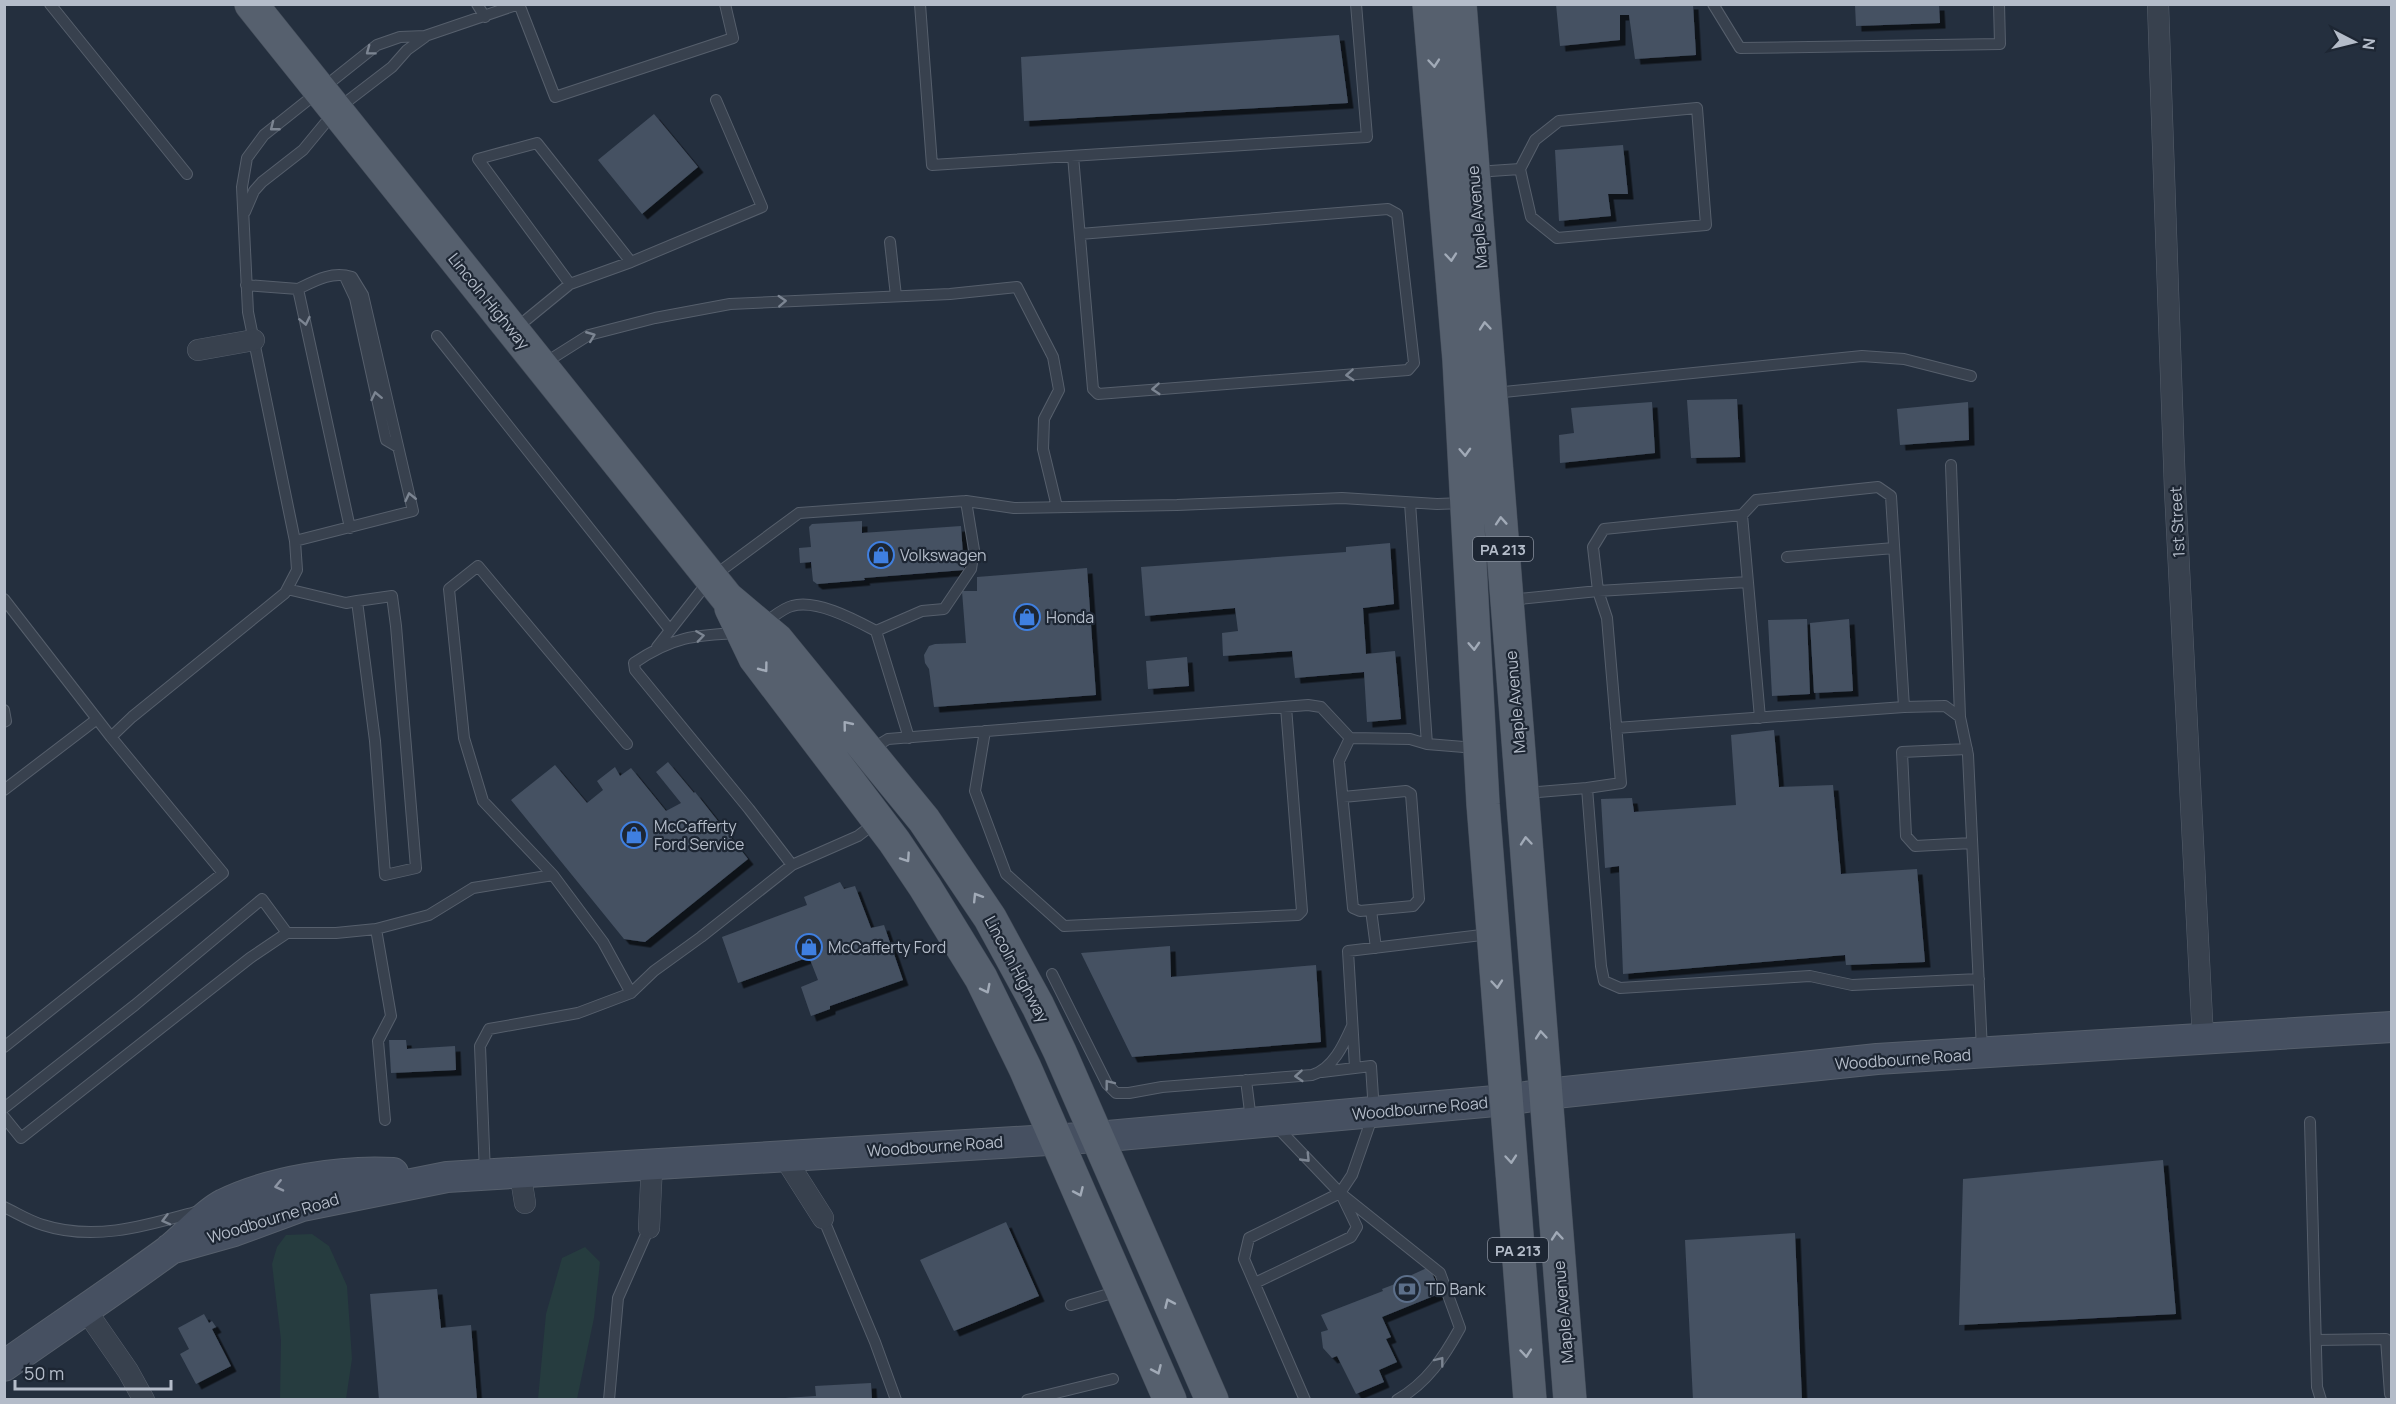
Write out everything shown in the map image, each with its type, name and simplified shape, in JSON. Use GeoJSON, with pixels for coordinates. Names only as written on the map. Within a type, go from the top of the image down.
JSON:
{"type":"FeatureCollection","features":[{"type":"Feature","properties":{"kind":"main road","name":"Lincoln Highway"},"geometry":{"type":"LineString","coordinates":[[251,4],[752,629],[777,640],[924,820],[984,909],[1038,1006],[1074,1052],[1097,1137],[1212,1400]]}},
{"type":"Feature","properties":{"kind":"main road","name":"Maple Avenue"},"geometry":{"type":"LineString","coordinates":[[1429,4],[1459,360],[1479,748],[1530,1400]]}},
{"type":"Feature","properties":{"kind":"main road","name":"Maple Avenue"},"geometry":{"type":"LineString","coordinates":[[1460,4],[1570,1400]]}},
{"type":"Feature","properties":{"kind":"main road","name":"Lincoln Highway"},"geometry":{"type":"LineString","coordinates":[[752,629],[755,658],[878,820],[925,887],[981,978],[1056,1138],[1170,1400]]}},
{"type":"Feature","properties":{"kind":"main road","name":"Woodbourne Road"},"geometry":{"type":"LineString","coordinates":[[170,1250],[234,1231],[302,1206],[447,1177],[1097,1137],[1506,1100],[1877,1059],[2391,1027]]}},
{"type":"Feature","properties":{"kind":"main road","name":"Woodbourne Road"},"geometry":{"type":"LineString","coordinates":[[4,1365],[170,1250],[223,1205],[260,1190],[336,1175],[375,1172],[447,1177]]}},
{"type":"Feature","properties":{"kind":"street","name":"1st Street"},"geometry":{"type":"LineString","coordinates":[[2158,4],[2175,490],[2204,1039]]}},
{"type":"Feature","properties":{"kind":"street"},"geometry":{"type":"LineString","coordinates":[[198,350],[254,340]]}},
{"type":"Feature","properties":{"kind":"street"},"geometry":{"type":"LineString","coordinates":[[783,1155],[823,1218]]}},
{"type":"Feature","properties":{"kind":"street"},"geometry":{"type":"LineString","coordinates":[[649,1228],[652,1164]]}},
{"type":"Feature","properties":{"kind":"street"},"geometry":{"type":"LineString","coordinates":[[520,1172],[525,1203]]}},
{"type":"Feature","properties":{"kind":"street"},"geometry":{"type":"LineString","coordinates":[[85,1309],[128,1371],[144,1400]]}},
{"type":"Feature","properties":{"kind":"lane"},"geometry":{"type":"LineString","coordinates":[[50,4],[187,174]]}},
{"type":"Feature","properties":{"kind":"lane"},"geometry":{"type":"LineString","coordinates":[[477,4],[484,17]]}},
{"type":"Feature","properties":{"kind":"lane"},"geometry":{"type":"LineString","coordinates":[[243,219],[254,191],[303,150],[328,100],[377,45],[400,37],[425,36],[519,4],[555,97],[734,38],[725,4]]}},
{"type":"Feature","properties":{"kind":"lane"},"geometry":{"type":"LineString","coordinates":[[920,4],[932,165],[1367,138],[1356,4]]}},
{"type":"Feature","properties":{"kind":"lane"},"geometry":{"type":"LineString","coordinates":[[1713,4],[1740,48],[2000,44],[1999,4]]}},
{"type":"Feature","properties":{"kind":"lane"},"geometry":{"type":"LineString","coordinates":[[111,737],[288,589],[297,570],[295,541],[248,312],[243,171],[251,152],[264,135],[328,100],[425,36]]}},
{"type":"Feature","properties":{"kind":"lane"},"geometry":{"type":"LineString","coordinates":[[513,331],[570,284],[631,262],[762,207],[716,100]]}},
{"type":"Feature","properties":{"kind":"lane"},"geometry":{"type":"LineString","coordinates":[[1697,108],[1706,225],[1557,238],[1531,217],[1520,169],[1535,140],[1559,121],[1697,108]]}},
{"type":"Feature","properties":{"kind":"lane"},"geometry":{"type":"LineString","coordinates":[[570,284],[478,159],[537,143],[631,262]]}},
{"type":"Feature","properties":{"kind":"lane"},"geometry":{"type":"LineString","coordinates":[[1073,156],[1093,389],[1098,394],[1408,370],[1414,363],[1397,214],[1388,209],[1080,234]]}},
{"type":"Feature","properties":{"kind":"lane"},"geometry":{"type":"LineString","coordinates":[[1473,172],[1520,169]]}},
{"type":"Feature","properties":{"kind":"lane"},"geometry":{"type":"LineString","coordinates":[[890,242],[896,296]]}},
{"type":"Feature","properties":{"kind":"lane"},"geometry":{"type":"LineString","coordinates":[[246,285],[298,289],[327,276],[342,274],[352,277],[363,295],[413,510],[295,541]]}},
{"type":"Feature","properties":{"kind":"lane"},"geometry":{"type":"LineString","coordinates":[[540,365],[589,335],[666,316],[730,304],[950,294],[1017,287],[1053,357],[1059,390],[1044,419],[1043,449],[1057,507]]}},
{"type":"Feature","properties":{"kind":"lane"},"geometry":{"type":"LineString","coordinates":[[298,289],[350,528]]}},
{"type":"Feature","properties":{"kind":"lane"},"geometry":{"type":"LineString","coordinates":[[437,336],[670,630]]}},
{"type":"Feature","properties":{"kind":"lane"},"geometry":{"type":"LineString","coordinates":[[1491,393],[1862,356],[1904,358],[1971,376]]}},
{"type":"Feature","properties":{"kind":"lane"},"geometry":{"type":"LineString","coordinates":[[1951,465],[1960,717],[1966,748],[1982,1053]]}},
{"type":"Feature","properties":{"kind":"lane"},"geometry":{"type":"LineString","coordinates":[[1522,793],[1621,783],[1607,618],[1598,591],[1593,547],[1604,529],[1742,515],[1756,500],[1878,487],[1891,496],[1904,707]]}},
{"type":"Feature","properties":{"kind":"lane"},"geometry":{"type":"LineString","coordinates":[[792,865],[635,670],[634,663],[657,647],[670,630],[719,588],[799,513],[966,501],[1014,508],[1177,505],[1342,498],[1410,503],[1467,503]]}},
{"type":"Feature","properties":{"kind":"lane"},"geometry":{"type":"LineString","coordinates":[[876,630],[922,611],[944,609],[971,569],[974,550],[966,501]]}},
{"type":"Feature","properties":{"kind":"lane"},"geometry":{"type":"LineString","coordinates":[[1410,503],[1427,744]]}},
{"type":"Feature","properties":{"kind":"lane"},"geometry":{"type":"LineString","coordinates":[[1742,515],[1760,718]]}},
{"type":"Feature","properties":{"kind":"lane"},"geometry":{"type":"LineString","coordinates":[[1787,557],[1894,548]]}},
{"type":"Feature","properties":{"kind":"lane"},"geometry":{"type":"LineString","coordinates":[[627,744],[478,566],[449,589],[464,738],[483,801],[553,875],[603,942],[631,993]]}},
{"type":"Feature","properties":{"kind":"lane"},"geometry":{"type":"LineString","coordinates":[[1507,600],[1598,591],[1748,582]]}},
{"type":"Feature","properties":{"kind":"lane"},"geometry":{"type":"LineString","coordinates":[[288,589],[346,603],[357,601],[392,596],[416,868],[386,875],[375,741],[357,601]]}},
{"type":"Feature","properties":{"kind":"lane"},"geometry":{"type":"LineString","coordinates":[[4,599],[111,737],[223,873],[4,1047]]}},
{"type":"Feature","properties":{"kind":"lane"},"geometry":{"type":"LineString","coordinates":[[657,647],[694,636],[752,629],[792,606],[810,606],[843,614],[876,630],[909,738]]}},
{"type":"Feature","properties":{"kind":"lane"},"geometry":{"type":"LineString","coordinates":[[869,751],[888,739],[1308,705],[1321,707],[1350,738],[1410,739],[1427,744],[1479,748]]}},
{"type":"Feature","properties":{"kind":"lane"},"geometry":{"type":"LineString","coordinates":[[1616,728],[1904,707],[1946,706],[1960,717]]}},
{"type":"Feature","properties":{"kind":"lane"},"geometry":{"type":"LineString","coordinates":[[985,731],[975,792],[1006,874],[1064,926],[1298,915],[1302,911],[1286,707]]}},
{"type":"Feature","properties":{"kind":"lane"},"geometry":{"type":"LineString","coordinates":[[4,710],[6,721],[4,722]]}},
{"type":"Feature","properties":{"kind":"lane"},"geometry":{"type":"LineString","coordinates":[[4,790],[97,719]]}},
{"type":"Feature","properties":{"kind":"lane"},"geometry":{"type":"LineString","coordinates":[[1343,797],[1406,791],[1411,794],[1419,899],[1413,906],[1360,911],[1353,908],[1339,761],[1350,738]]}},
{"type":"Feature","properties":{"kind":"lane"},"geometry":{"type":"LineString","coordinates":[[1966,748],[1902,752],[1906,836],[1915,846],[1972,843]]}},
{"type":"Feature","properties":{"kind":"lane"},"geometry":{"type":"LineString","coordinates":[[1587,788],[1604,981],[1620,988],[1810,976],[1852,985],[1978,979]]}},
{"type":"Feature","properties":{"kind":"lane"},"geometry":{"type":"LineString","coordinates":[[485,1174],[480,1046],[489,1029],[578,1012],[631,993],[654,971],[792,865],[858,836],[878,820]]}},
{"type":"Feature","properties":{"kind":"lane"},"geometry":{"type":"LineString","coordinates":[[4,1117],[21,1138],[250,958],[287,933],[336,933],[376,929],[429,915],[473,888],[553,875]]}},
{"type":"Feature","properties":{"kind":"lane"},"geometry":{"type":"LineString","coordinates":[[4,1108],[135,1005],[262,899],[287,933]]}},
{"type":"Feature","properties":{"kind":"lane"},"geometry":{"type":"LineString","coordinates":[[1371,910],[1376,948]]}},
{"type":"Feature","properties":{"kind":"lane"},"geometry":{"type":"LineString","coordinates":[[376,929],[391,1016],[378,1041],[385,1120]]}},
{"type":"Feature","properties":{"kind":"lane"},"geometry":{"type":"LineString","coordinates":[[1355,1068],[1348,951],[1493,934]]}},
{"type":"Feature","properties":{"kind":"lane"},"geometry":{"type":"LineString","coordinates":[[1052,974],[1074,1052],[1116,1093],[1371,1066],[1374,1112],[1352,1174],[1340,1193],[1249,1238],[1244,1258],[1305,1400]]}},
{"type":"Feature","properties":{"kind":"lane"},"geometry":{"type":"LineString","coordinates":[[1322,1072],[1344,1044],[1352,1026]]}},
{"type":"Feature","properties":{"kind":"lane"},"geometry":{"type":"LineString","coordinates":[[1246,1080],[1262,1122],[1340,1193],[1440,1273],[1460,1328],[1443,1359],[1413,1390],[1397,1400]]}},
{"type":"Feature","properties":{"kind":"lane"},"geometry":{"type":"LineString","coordinates":[[2310,1122],[2317,1387],[2320,1400]]}},
{"type":"Feature","properties":{"kind":"lane"},"geometry":{"type":"LineString","coordinates":[[1255,1283],[1351,1237],[1357,1227],[1340,1193]]}},
{"type":"Feature","properties":{"kind":"lane"},"geometry":{"type":"LineString","coordinates":[[4,1207],[41,1225],[87,1233],[137,1228],[223,1205]]}},
{"type":"Feature","properties":{"kind":"lane"},"geometry":{"type":"LineString","coordinates":[[823,1218],[875,1342],[896,1400]]}},
{"type":"Feature","properties":{"kind":"lane"},"geometry":{"type":"LineString","coordinates":[[609,1400],[618,1298],[649,1228]]}},
{"type":"Feature","properties":{"kind":"lane"},"geometry":{"type":"LineString","coordinates":[[1071,1305],[1122,1290]]}},
{"type":"Feature","properties":{"kind":"lane"},"geometry":{"type":"LineString","coordinates":[[2316,1340],[2386,1339],[2390,1394]]}},
{"type":"Feature","properties":{"kind":"lane"},"geometry":{"type":"LineString","coordinates":[[1027,1400],[1113,1379]]}},
{"type":"Feature","properties":{"kind":"green space"},"geometry":{"type":"Polygon","coordinates":[[[312,1234],[329,1246],[347,1286],[352,1359],[346,1399],[280,1399],[281,1340],[272,1264],[277,1247],[286,1235],[312,1234]]]}},
{"type":"Feature","properties":{"kind":"green space"},"geometry":{"type":"Polygon","coordinates":[[[585,1247],[600,1262],[594,1318],[577,1399],[538,1399],[546,1314],[562,1258],[585,1247]]]}},
{"type":"Feature","properties":{"kind":"building"},"geometry":{"type":"Polygon","coordinates":[[[1556,4],[1693,4],[1696,55],[1635,59],[1629,15],[1620,15],[1620,40],[1560,46],[1556,4]]]}},
{"type":"Feature","properties":{"kind":"building"},"geometry":{"type":"Polygon","coordinates":[[[1855,5],[1939,5],[1940,23],[1856,26],[1855,5]]]}},
{"type":"Feature","properties":{"kind":"building"},"geometry":{"type":"Polygon","coordinates":[[[1339,35],[1348,103],[1024,121],[1021,57],[1339,35]]]}},
{"type":"Feature","properties":{"kind":"building"},"geometry":{"type":"Polygon","coordinates":[[[654,114],[698,167],[642,214],[598,160],[654,114]]]}},
{"type":"Feature","properties":{"kind":"building"},"geometry":{"type":"Polygon","coordinates":[[[1623,145],[1628,194],[1608,194],[1611,216],[1559,221],[1555,150],[1623,145]]]}},
{"type":"Feature","properties":{"kind":"building"},"geometry":{"type":"Polygon","coordinates":[[[1737,399],[1740,457],[1691,458],[1687,400],[1737,399]]]}},
{"type":"Feature","properties":{"kind":"building"},"geometry":{"type":"Polygon","coordinates":[[[1652,402],[1655,453],[1560,463],[1559,435],[1574,433],[1571,408],[1652,402]]]}},
{"type":"Feature","properties":{"kind":"building"},"geometry":{"type":"Polygon","coordinates":[[[1968,402],[1969,440],[1900,445],[1897,409],[1968,402]]]}},
{"type":"Feature","properties":{"kind":"building","name":"Volkswagen"},"geometry":{"type":"Polygon","coordinates":[[[862,521],[862,533],[961,526],[964,570],[817,584],[813,581],[811,562],[800,563],[799,548],[811,547],[809,527],[812,524],[862,521]]]}},
{"type":"Feature","properties":{"kind":"building"},"geometry":{"type":"Polygon","coordinates":[[[1390,543],[1394,604],[1363,608],[1366,654],[1395,651],[1401,719],[1367,722],[1364,672],[1295,678],[1292,651],[1223,656],[1222,633],[1238,631],[1235,608],[1145,616],[1141,567],[1346,552],[1346,547],[1390,543]]]}},
{"type":"Feature","properties":{"kind":"building","name":"Honda"},"geometry":{"type":"Polygon","coordinates":[[[1087,568],[1096,695],[934,707],[929,669],[924,655],[929,646],[935,644],[966,643],[962,591],[977,591],[977,577],[1087,568]]]}},
{"type":"Feature","properties":{"kind":"building"},"geometry":{"type":"Polygon","coordinates":[[[1807,619],[1810,694],[1772,696],[1768,620],[1807,619]]]}},
{"type":"Feature","properties":{"kind":"building"},"geometry":{"type":"Polygon","coordinates":[[[1849,619],[1853,691],[1814,693],[1810,623],[1849,619]]]}},
{"type":"Feature","properties":{"kind":"building"},"geometry":{"type":"Polygon","coordinates":[[[1187,657],[1189,686],[1148,689],[1146,661],[1187,657]]]}},
{"type":"Feature","properties":{"kind":"building"},"geometry":{"type":"Polygon","coordinates":[[[1774,730],[1779,787],[1833,785],[1841,874],[1917,869],[1925,962],[1846,965],[1845,955],[1623,974],[1619,866],[1605,868],[1601,799],[1632,798],[1634,812],[1736,805],[1731,735],[1774,730]]]}},
{"type":"Feature","properties":{"kind":"building","name":"McCafferty Ford Service"},"geometry":{"type":"Polygon","coordinates":[[[668,762],[748,859],[645,942],[624,939],[511,800],[555,765],[587,803],[603,790],[597,781],[615,767],[620,776],[631,768],[666,811],[681,803],[656,772],[668,762]]]}},
{"type":"Feature","properties":{"kind":"building","name":"McCafferty Ford"},"geometry":{"type":"Polygon","coordinates":[[[840,882],[844,889],[855,886],[871,928],[884,925],[903,980],[830,1006],[830,1009],[811,1016],[801,987],[818,980],[809,957],[738,983],[722,937],[807,905],[804,897],[840,882]]]}},
{"type":"Feature","properties":{"kind":"building"},"geometry":{"type":"Polygon","coordinates":[[[1170,946],[1171,977],[1316,965],[1321,1042],[1132,1057],[1081,953],[1170,946]]]}},
{"type":"Feature","properties":{"kind":"building"},"geometry":{"type":"Polygon","coordinates":[[[389,1040],[406,1040],[407,1049],[455,1046],[456,1070],[391,1073],[389,1040]]]}},
{"type":"Feature","properties":{"kind":"building"},"geometry":{"type":"Polygon","coordinates":[[[2163,1160],[2176,1314],[1959,1325],[1963,1179],[2163,1160]]]}},
{"type":"Feature","properties":{"kind":"building"},"geometry":{"type":"Polygon","coordinates":[[[1006,1222],[1039,1296],[954,1331],[920,1260],[1006,1222]]]}},
{"type":"Feature","properties":{"kind":"building"},"geometry":{"type":"Polygon","coordinates":[[[1795,1233],[1802,1400],[1693,1400],[1685,1240],[1795,1233]]]}},
{"type":"Feature","properties":{"kind":"building"},"geometry":{"type":"Polygon","coordinates":[[[1429,1267],[1441,1293],[1382,1317],[1391,1337],[1386,1339],[1397,1362],[1379,1370],[1384,1382],[1356,1394],[1337,1356],[1332,1358],[1323,1348],[1321,1332],[1328,1330],[1321,1315],[1383,1291],[1382,1289],[1429,1267]]]}},
{"type":"Feature","properties":{"kind":"building"},"geometry":{"type":"Polygon","coordinates":[[[437,1289],[441,1328],[471,1325],[477,1400],[379,1400],[370,1294],[437,1289]]]}},
{"type":"Feature","properties":{"kind":"building"},"geometry":{"type":"Polygon","coordinates":[[[204,1314],[209,1323],[212,1321],[216,1327],[212,1329],[231,1366],[196,1384],[180,1354],[189,1349],[178,1328],[204,1314]]]}},
{"type":"Feature","properties":{"kind":"building"},"geometry":{"type":"Polygon","coordinates":[[[871,1383],[872,1400],[785,1400],[785,1398],[816,1396],[815,1386],[871,1383]]]}},
{"type":"Feature","properties":{"kind":"place","name":"Volkswagen"},"geometry":{"type":"Point","coordinates":[881,555]}},
{"type":"Feature","properties":{"kind":"place","name":"Honda"},"geometry":{"type":"Point","coordinates":[1027,617]}},
{"type":"Feature","properties":{"kind":"place","name":"McCafferty Ford Service"},"geometry":{"type":"Point","coordinates":[634,835]}},
{"type":"Feature","properties":{"kind":"place","name":"McCafferty Ford"},"geometry":{"type":"Point","coordinates":[809,947]}},
{"type":"Feature","properties":{"kind":"place","name":"TD Bank"},"geometry":{"type":"Point","coordinates":[1407,1289]}}]}
